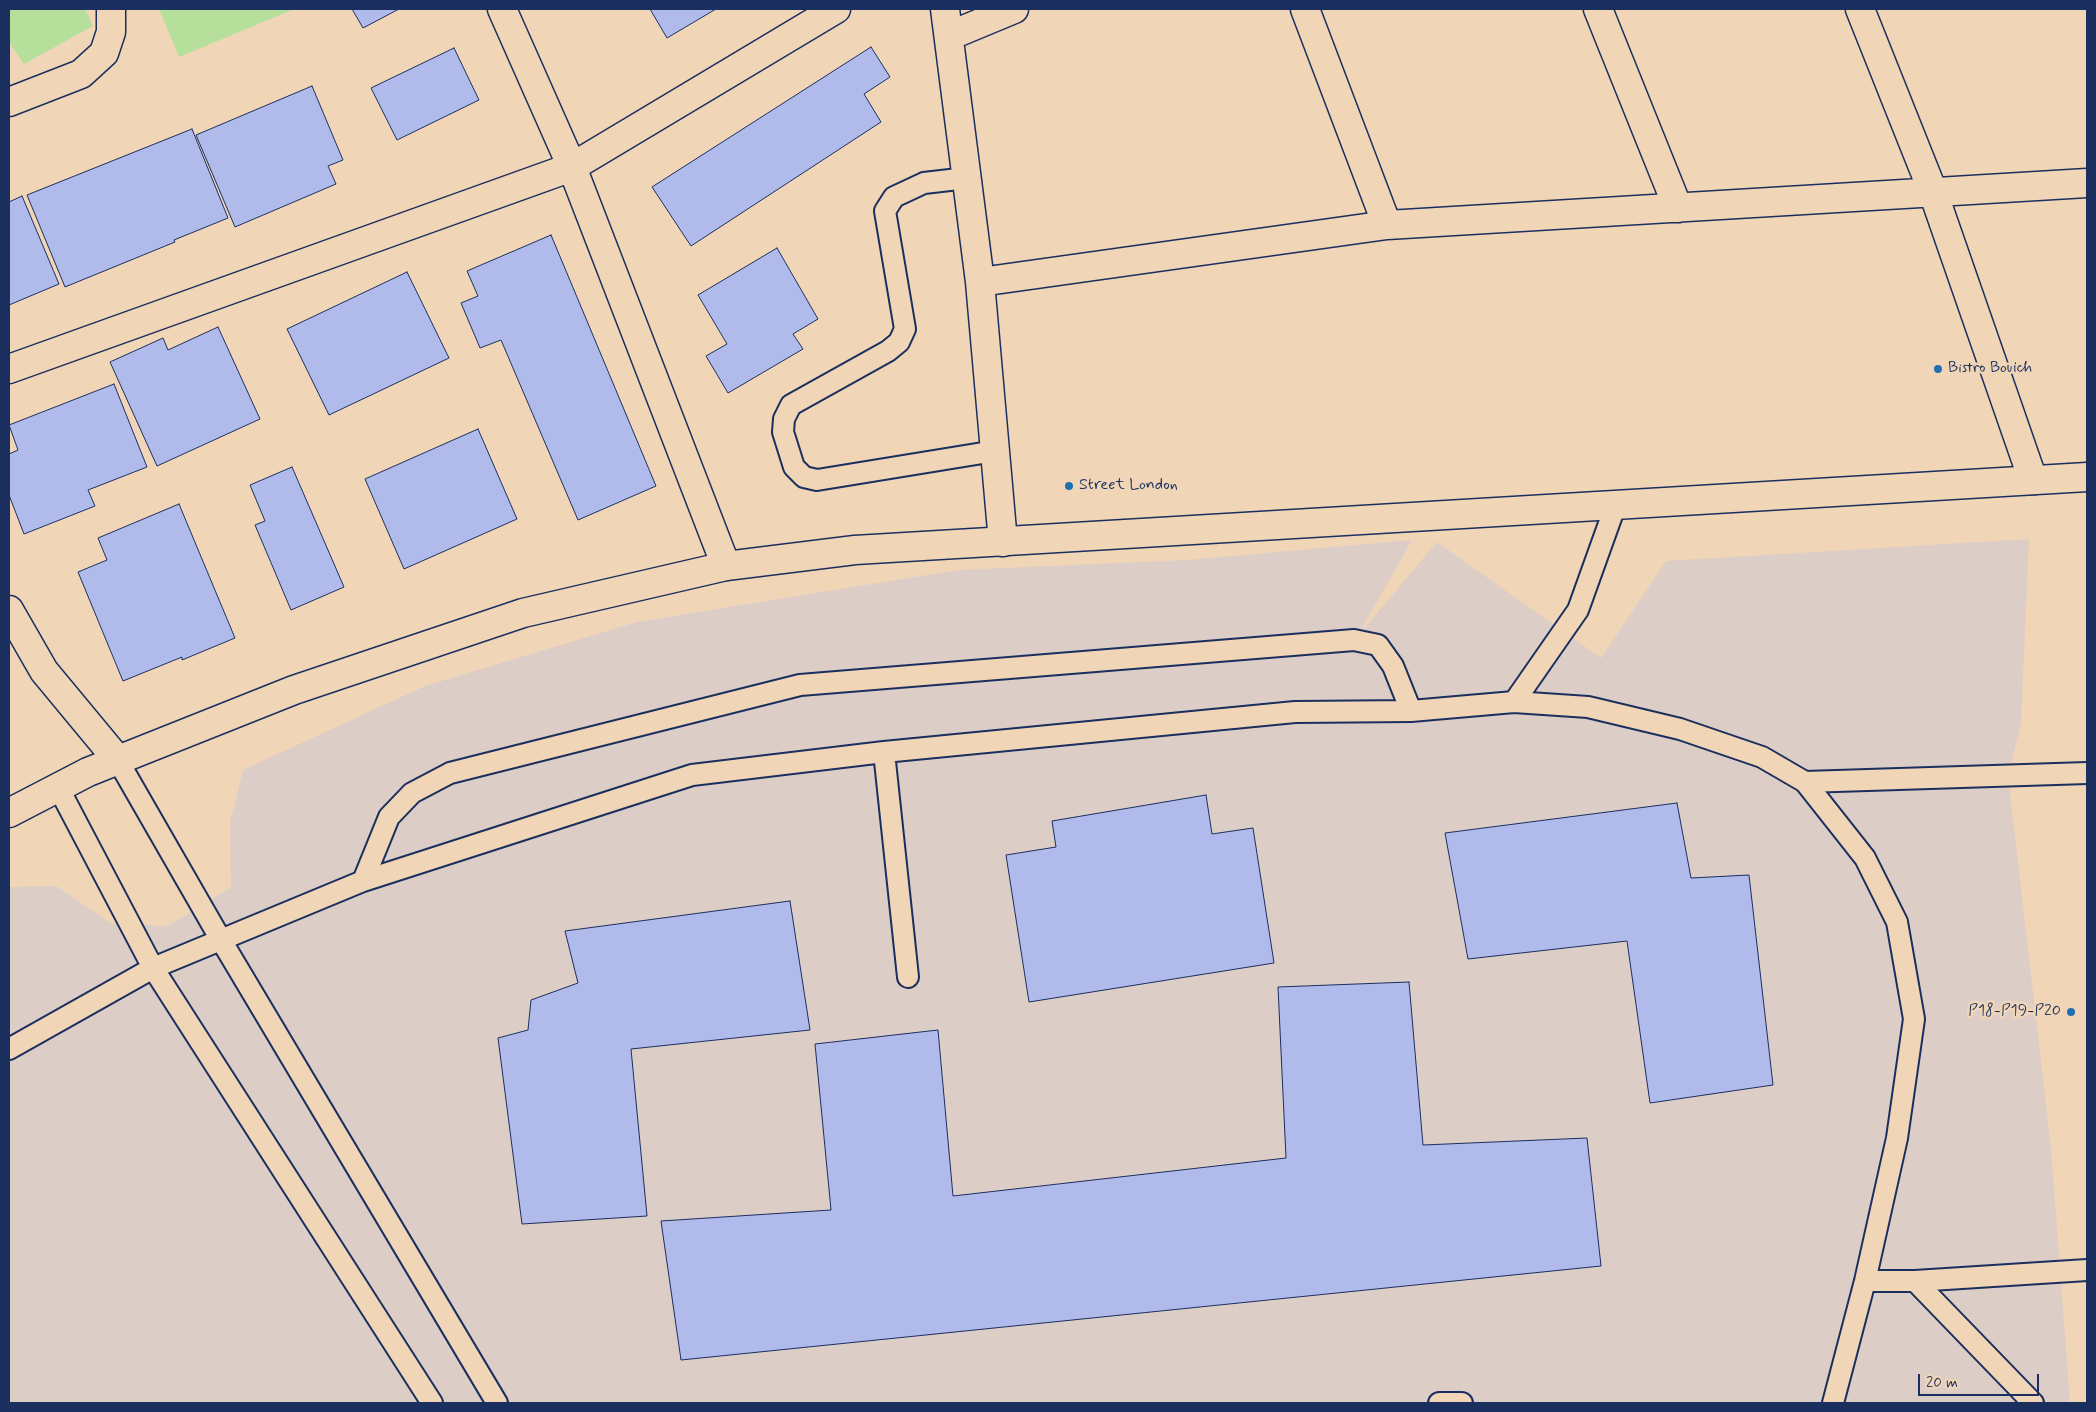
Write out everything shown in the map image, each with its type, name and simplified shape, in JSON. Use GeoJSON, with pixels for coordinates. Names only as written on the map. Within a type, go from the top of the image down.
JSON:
{"type":"FeatureCollection","features":[{"type":"Feature","properties":{"kind":"street"},"geometry":{"type":"LineString","coordinates":[[9,102],[81,74],[104,53],[110,32],[111,9]]}},
{"type":"Feature","properties":{"kind":"street"},"geometry":{"type":"LineString","coordinates":[[502,9],[572,167],[726,566]]}},
{"type":"Feature","properties":{"kind":"street"},"geometry":{"type":"LineString","coordinates":[[9,369],[572,167],[836,9]]}},
{"type":"Feature","properties":{"kind":"street"},"geometry":{"type":"LineString","coordinates":[[945,9],[980,282],[1003,542]]}},
{"type":"Feature","properties":{"kind":"street"},"geometry":{"type":"LineString","coordinates":[[949,36],[1014,9]]}},
{"type":"Feature","properties":{"kind":"street"},"geometry":{"type":"LineString","coordinates":[[1305,9],[1387,225]]}},
{"type":"Feature","properties":{"kind":"street"},"geometry":{"type":"LineString","coordinates":[[1598,9],[1678,208]]}},
{"type":"Feature","properties":{"kind":"street"},"geometry":{"type":"LineString","coordinates":[[1860,9],[1933,192],[2033,480]]}},
{"type":"Feature","properties":{"kind":"street"},"geometry":{"type":"LineString","coordinates":[[980,282],[1387,225],[2087,183]]}},
{"type":"Feature","properties":{"kind":"street"},"geometry":{"type":"LineString","coordinates":[[9,813],[58,787],[118,759],[294,690],[523,613],[726,566],[855,550],[2087,477]]}},
{"type":"Feature","properties":{"kind":"street"},"geometry":{"type":"LineString","coordinates":[[9,610],[44,672],[118,759]]}},
{"type":"Feature","properties":{"kind":"lane"},"geometry":{"type":"LineString","coordinates":[[967,178],[924,183],[894,197],[885,211],[906,329],[900,342],[888,351],[791,405],[784,419],[784,432],[794,467],[804,477],[817,480],[995,451]]}},
{"type":"Feature","properties":{"kind":"lane"},"geometry":{"type":"LineString","coordinates":[[1514,702],[1578,610],[1616,504]]}},
{"type":"Feature","properties":{"kind":"lane"},"geometry":{"type":"LineString","coordinates":[[363,881],[389,817],[412,793],[450,773],[800,686],[1354,640],[1378,645],[1393,666],[1411,710]]}},
{"type":"Feature","properties":{"kind":"lane"},"geometry":{"type":"LineString","coordinates":[[9,1049],[153,968],[363,881],[692,775],[884,752],[1295,712],[1411,710],[1514,702],[1588,707],[1680,728],[1762,757],[1805,782],[1865,858],[1897,922],[1914,1019],[1897,1138],[1865,1281],[1833,1403]]}},
{"type":"Feature","properties":{"kind":"lane"},"geometry":{"type":"LineString","coordinates":[[884,752],[908,977]]}},
{"type":"Feature","properties":{"kind":"lane"},"geometry":{"type":"LineString","coordinates":[[118,759],[221,940],[496,1403]]}},
{"type":"Feature","properties":{"kind":"lane"},"geometry":{"type":"LineString","coordinates":[[1805,782],[2087,774]]}},
{"type":"Feature","properties":{"kind":"lane"},"geometry":{"type":"LineString","coordinates":[[58,787],[153,968],[432,1403]]}},
{"type":"Feature","properties":{"kind":"lane"},"geometry":{"type":"LineString","coordinates":[[1865,1281],[1914,1281],[2087,1270]]}},
{"type":"Feature","properties":{"kind":"lane"},"geometry":{"type":"LineString","coordinates":[[1914,1281],[2033,1403]]}},
{"type":"Feature","properties":{"kind":"lane"},"geometry":{"type":"LineString","coordinates":[[1438,1403],[1462,1403]]}},
{"type":"Feature","properties":{"kind":"shaded area"},"geometry":{"type":"Polygon","coordinates":[[[2029,539],[2021,723],[2008,776],[2051,1148],[2070,1403],[9,1403],[9,887],[56,886],[112,924],[168,926],[231,887],[230,822],[243,770],[425,686],[637,622],[958,570],[1188,560],[1412,540],[1357,637],[1437,542],[1601,658],[1666,561],[2029,539]]]}},
{"type":"Feature","properties":{"kind":"green space"},"geometry":{"type":"Polygon","coordinates":[[[9,9],[85,9],[93,26],[24,64],[9,42],[9,9]]]}},
{"type":"Feature","properties":{"kind":"green space"},"geometry":{"type":"Polygon","coordinates":[[[159,9],[294,9],[179,57],[159,9]]]}},
{"type":"Feature","properties":{"kind":"building"},"geometry":{"type":"Polygon","coordinates":[[[352,9],[399,9],[363,28],[352,9]]]}},
{"type":"Feature","properties":{"kind":"building"},"geometry":{"type":"Polygon","coordinates":[[[650,9],[716,9],[667,38],[650,9]]]}},
{"type":"Feature","properties":{"kind":"building"},"geometry":{"type":"Polygon","coordinates":[[[871,47],[890,77],[864,94],[881,122],[691,246],[652,187],[871,47]]]}},
{"type":"Feature","properties":{"kind":"building"},"geometry":{"type":"Polygon","coordinates":[[[454,48],[479,100],[397,140],[371,88],[454,48]]]}},
{"type":"Feature","properties":{"kind":"building"},"geometry":{"type":"Polygon","coordinates":[[[312,86],[343,160],[328,166],[336,184],[235,227],[196,135],[312,86]]]}},
{"type":"Feature","properties":{"kind":"building"},"geometry":{"type":"Polygon","coordinates":[[[192,129],[228,218],[65,287],[27,195],[192,129]]]}},
{"type":"Feature","properties":{"kind":"building"},"geometry":{"type":"Polygon","coordinates":[[[22,196],[59,284],[9,305],[9,202],[22,196]]]}},
{"type":"Feature","properties":{"kind":"building"},"geometry":{"type":"Polygon","coordinates":[[[551,235],[656,486],[578,520],[501,340],[480,348],[461,303],[478,296],[467,271],[551,235]]]}},
{"type":"Feature","properties":{"kind":"building"},"geometry":{"type":"Polygon","coordinates":[[[777,248],[818,319],[793,334],[803,349],[728,393],[706,356],[727,344],[698,295],[777,248]]]}},
{"type":"Feature","properties":{"kind":"building"},"geometry":{"type":"Polygon","coordinates":[[[407,272],[449,358],[329,415],[287,329],[407,272]]]}},
{"type":"Feature","properties":{"kind":"building"},"geometry":{"type":"Polygon","coordinates":[[[218,327],[260,419],[157,466],[110,362],[163,338],[168,350],[218,327]]]}},
{"type":"Feature","properties":{"kind":"building"},"geometry":{"type":"Polygon","coordinates":[[[114,384],[147,467],[88,490],[95,506],[24,534],[9,495],[9,454],[18,450],[9,425],[114,384]]]}},
{"type":"Feature","properties":{"kind":"building"},"geometry":{"type":"Polygon","coordinates":[[[478,429],[517,519],[404,569],[365,479],[478,429]]]}},
{"type":"Feature","properties":{"kind":"building"},"geometry":{"type":"Polygon","coordinates":[[[292,467],[344,587],[291,610],[255,525],[265,521],[250,485],[292,467]]]}},
{"type":"Feature","properties":{"kind":"building"},"geometry":{"type":"Polygon","coordinates":[[[179,504],[235,638],[182,660],[182,657],[123,681],[78,572],[107,560],[98,538],[179,504]]]}},
{"type":"Feature","properties":{"kind":"building"},"geometry":{"type":"Polygon","coordinates":[[[1206,795],[1212,834],[1253,828],[1274,963],[1029,1002],[1006,855],[1056,847],[1052,821],[1206,795]]]}},
{"type":"Feature","properties":{"kind":"building"},"geometry":{"type":"Polygon","coordinates":[[[1677,803],[1691,878],[1749,875],[1773,1085],[1650,1103],[1627,941],[1468,959],[1445,833],[1677,803]]]}},
{"type":"Feature","properties":{"kind":"building"},"geometry":{"type":"Polygon","coordinates":[[[790,901],[810,1030],[631,1049],[647,1216],[522,1224],[498,1038],[528,1030],[531,1000],[578,983],[565,931],[790,901]]]}},
{"type":"Feature","properties":{"kind":"building"},"geometry":{"type":"Polygon","coordinates":[[[1409,982],[1423,1145],[1587,1138],[1601,1266],[681,1360],[661,1221],[831,1210],[815,1044],[938,1030],[953,1196],[1286,1158],[1278,987],[1409,982]]]}},
{"type":"Feature","properties":{"kind":"place","name":"Bistro Bouich"},"geometry":{"type":"Point","coordinates":[1938,369]}},
{"type":"Feature","properties":{"kind":"place","name":"Street London"},"geometry":{"type":"Point","coordinates":[1069,486]}},
{"type":"Feature","properties":{"kind":"place","name":"P18-P19-P20"},"geometry":{"type":"Point","coordinates":[2071,1012]}}]}
